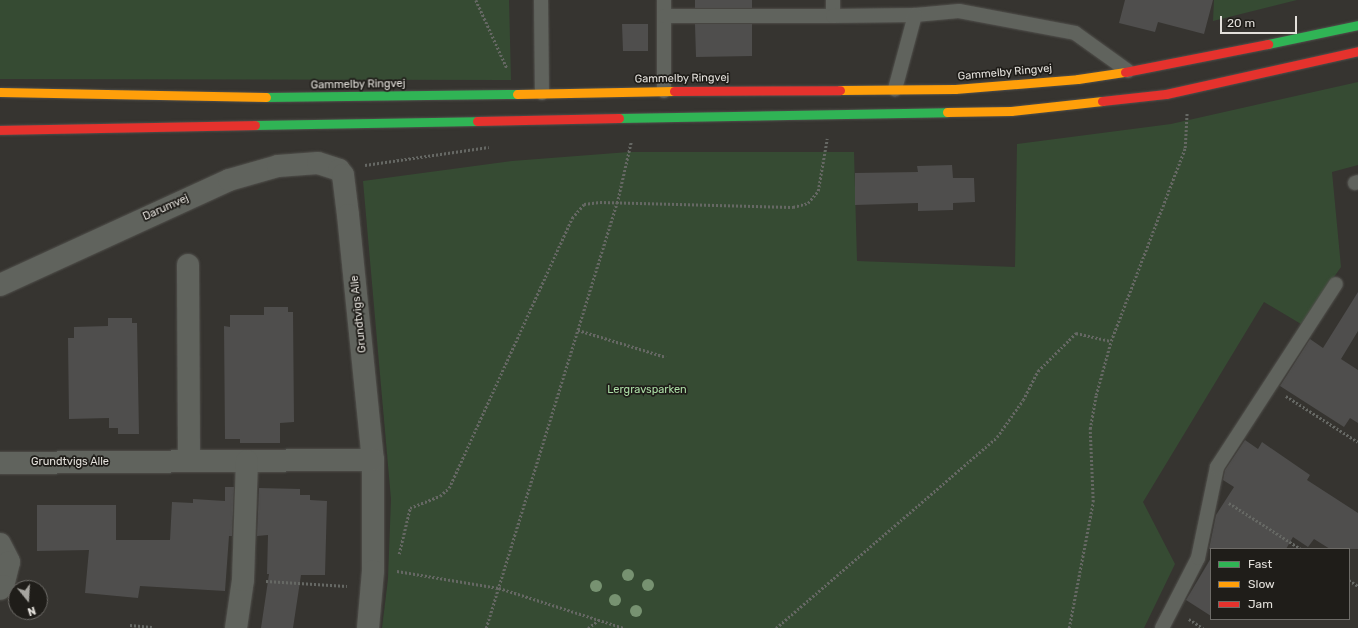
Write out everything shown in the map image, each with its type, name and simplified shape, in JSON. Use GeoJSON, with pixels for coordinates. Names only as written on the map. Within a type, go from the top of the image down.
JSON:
{"type":"FeatureCollection","features":[{"type":"Feature","properties":{"kind":"street","name":"Gammelby Ringvej"},"geometry":{"type":"LineString","coordinates":[[0,92],[332,98],[664,91],[955,89],[1078,79],[1180,63],[1358,25]]}},
{"type":"Feature","properties":{"kind":"street"},"geometry":{"type":"LineString","coordinates":[[0,130],[1011,110],[1166,94],[1358,51]]}},
{"type":"Feature","properties":{"kind":"street"},"geometry":{"type":"LineString","coordinates":[[0,97],[21,92]]}},
{"type":"Feature","properties":{"kind":"street","name":"Darumvej"},"geometry":{"type":"LineString","coordinates":[[0,284],[229,180],[278,166],[318,163],[339,170]]}},
{"type":"Feature","properties":{"kind":"street","name":"Grundtvigs Alle"},"geometry":{"type":"LineString","coordinates":[[339,170],[344,175],[373,460],[375,521],[372,587],[368,628]]}},
{"type":"Feature","properties":{"kind":"street"},"geometry":{"type":"LineString","coordinates":[[188,264],[189,461]]}},
{"type":"Feature","properties":{"kind":"street","name":"Grundtvigs Alle"},"geometry":{"type":"LineString","coordinates":[[0,462],[373,460]]}},
{"type":"Feature","properties":{"kind":"street"},"geometry":{"type":"LineString","coordinates":[[236,628],[243,580],[247,461]]}},
{"type":"Feature","properties":{"kind":"street"},"geometry":{"type":"LineString","coordinates":[[0,544],[9,562],[0,589]]}},
{"type":"Feature","properties":{"kind":"lane"},"geometry":{"type":"LineString","coordinates":[[541,0],[540,70],[542,93]]}},
{"type":"Feature","properties":{"kind":"lane"},"geometry":{"type":"LineString","coordinates":[[664,0],[664,91]]}},
{"type":"Feature","properties":{"kind":"lane"},"geometry":{"type":"LineString","coordinates":[[833,0],[833,16]]}},
{"type":"Feature","properties":{"kind":"lane"},"geometry":{"type":"LineString","coordinates":[[664,16],[833,16],[915,14],[959,11],[1076,33],[1128,71]]}},
{"type":"Feature","properties":{"kind":"lane"},"geometry":{"type":"LineString","coordinates":[[895,89],[915,14]]}},
{"type":"Feature","properties":{"kind":"lane"},"geometry":{"type":"LineString","coordinates":[[1162,628],[1198,558],[1217,467],[1336,284]]}},
{"type":"Feature","properties":{"kind":"path"},"geometry":{"type":"LineString","coordinates":[[476,0],[505,68],[540,70]]}},
{"type":"Feature","properties":{"kind":"path"},"geometry":{"type":"LineString","coordinates":[[1069,628],[1093,502],[1090,429],[1096,395],[1111,341],[1185,148],[1187,108]]}},
{"type":"Feature","properties":{"kind":"path"},"geometry":{"type":"LineString","coordinates":[[624,628],[600,619],[499,588],[395,570],[410,508],[440,496],[449,488],[572,218],[584,204],[617,203],[793,207],[808,204],[818,191],[827,134]]}},
{"type":"Feature","properties":{"kind":"path"},"geometry":{"type":"LineString","coordinates":[[486,628],[617,203],[632,136]]}},
{"type":"Feature","properties":{"kind":"path"},"geometry":{"type":"LineString","coordinates":[[578,330],[666,356]]}},
{"type":"Feature","properties":{"kind":"path"},"geometry":{"type":"LineString","coordinates":[[776,628],[997,437],[1024,400],[1038,371],[1076,333],[1087,333],[1111,341]]}},
{"type":"Feature","properties":{"kind":"path"},"geometry":{"type":"LineString","coordinates":[[1270,386],[1358,442]]}},
{"type":"Feature","properties":{"kind":"path"},"geometry":{"type":"LineString","coordinates":[[1212,492],[1299,548]]}},
{"type":"Feature","properties":{"kind":"path"},"geometry":{"type":"LineString","coordinates":[[243,580],[372,587]]}},
{"type":"Feature","properties":{"kind":"path"},"geometry":{"type":"LineString","coordinates":[[588,628],[600,619]]}},
{"type":"Feature","properties":{"kind":"path"},"geometry":{"type":"LineString","coordinates":[[130,625],[152,627]]}},
{"type":"Feature","properties":{"kind":"green space"},"geometry":{"type":"Polygon","coordinates":[[[0,0],[509,0],[511,80],[0,79],[0,0]]]}},
{"type":"Feature","properties":{"kind":"green space"},"geometry":{"type":"Polygon","coordinates":[[[1214,0],[1297,0],[1213,21],[1214,0]]]}},
{"type":"Feature","properties":{"kind":"green space","name":"Lergravsparken"},"geometry":{"type":"Polygon","coordinates":[[[1358,82],[1358,165],[1332,172],[1341,267],[1301,324],[1264,302],[1143,502],[1175,564],[1144,628],[382,628],[388,579],[391,499],[363,181],[512,161],[629,152],[854,152],[857,261],[1015,267],[1017,144],[1171,124],[1358,82]]]}},
{"type":"Feature","properties":{"kind":"building"},"geometry":{"type":"Polygon","coordinates":[[[695,0],[752,0],[752,8],[695,8],[695,0]]]}},
{"type":"Feature","properties":{"kind":"building"},"geometry":{"type":"Polygon","coordinates":[[[1125,0],[1213,0],[1204,34],[1158,22],[1155,32],[1119,23],[1125,0]]]}},
{"type":"Feature","properties":{"kind":"building"},"geometry":{"type":"Polygon","coordinates":[[[622,24],[648,24],[648,51],[623,51],[622,24]]]}},
{"type":"Feature","properties":{"kind":"building"},"geometry":{"type":"Polygon","coordinates":[[[695,24],[752,24],[752,56],[696,57],[695,24]]]}},
{"type":"Feature","properties":{"kind":"building"},"geometry":{"type":"Polygon","coordinates":[[[952,165],[953,178],[974,178],[975,202],[953,203],[953,210],[918,211],[918,203],[855,205],[855,173],[918,172],[917,166],[952,165]]]}},
{"type":"Feature","properties":{"kind":"building"},"geometry":{"type":"Polygon","coordinates":[[[1358,292],[1358,331],[1341,359],[1358,370],[1358,423],[1350,418],[1344,427],[1280,386],[1310,339],[1323,348],[1358,292]]]}},
{"type":"Feature","properties":{"kind":"building"},"geometry":{"type":"Polygon","coordinates":[[[264,307],[288,307],[288,312],[293,312],[294,422],[280,423],[280,443],[240,443],[240,439],[225,439],[224,326],[230,327],[230,315],[264,315],[264,307]]]}},
{"type":"Feature","properties":{"kind":"building"},"geometry":{"type":"Polygon","coordinates":[[[108,318],[132,318],[132,323],[137,323],[139,434],[118,434],[118,428],[109,428],[109,418],[69,419],[68,338],[74,338],[74,327],[108,326],[108,318]]]}},
{"type":"Feature","properties":{"kind":"building"},"geometry":{"type":"Polygon","coordinates":[[[1245,440],[1258,449],[1262,442],[1310,475],[1307,480],[1358,513],[1358,549],[1328,548],[1314,539],[1308,547],[1293,537],[1287,548],[1209,549],[1216,515],[1234,487],[1223,480],[1225,470],[1245,440]]]}},
{"type":"Feature","properties":{"kind":"building"},"geometry":{"type":"Polygon","coordinates":[[[225,487],[234,487],[232,536],[229,536],[225,591],[140,586],[138,598],[85,593],[89,550],[37,551],[37,505],[116,505],[116,540],[170,540],[172,502],[193,503],[193,499],[225,501],[225,487]]]}},
{"type":"Feature","properties":{"kind":"building"},"geometry":{"type":"Polygon","coordinates":[[[259,488],[300,489],[300,495],[310,495],[310,500],[327,501],[325,575],[301,575],[293,628],[261,628],[269,574],[267,574],[268,535],[257,536],[259,488]]]}},
{"type":"Feature","properties":{"kind":"building"},"geometry":{"type":"Polygon","coordinates":[[[1210,560],[1210,615],[1186,600],[1210,560]]]}},
{"type":"Feature","properties":{"kind":"traffic: fast"},"geometry":{"type":"LineString","coordinates":[[1268,44],[1358,25]]}},
{"type":"Feature","properties":{"kind":"traffic: fast"},"geometry":{"type":"LineString","coordinates":[[266,97],[517,94]]}},
{"type":"Feature","properties":{"kind":"traffic: fast"},"geometry":{"type":"LineString","coordinates":[[619,118],[947,112]]}},
{"type":"Feature","properties":{"kind":"traffic: fast"},"geometry":{"type":"LineString","coordinates":[[255,125],[477,121]]}},
{"type":"Feature","properties":{"kind":"traffic: slow"},"geometry":{"type":"LineString","coordinates":[[840,90],[955,89],[1078,79],[1125,72]]}},
{"type":"Feature","properties":{"kind":"traffic: slow"},"geometry":{"type":"LineString","coordinates":[[517,94],[674,91]]}},
{"type":"Feature","properties":{"kind":"traffic: slow"},"geometry":{"type":"LineString","coordinates":[[0,92],[266,97]]}},
{"type":"Feature","properties":{"kind":"traffic: slow"},"geometry":{"type":"LineString","coordinates":[[947,112],[1011,111],[1102,101]]}},
{"type":"Feature","properties":{"kind":"traffic: jam"},"geometry":{"type":"LineString","coordinates":[[1125,72],[1268,44]]}},
{"type":"Feature","properties":{"kind":"traffic: jam"},"geometry":{"type":"LineString","coordinates":[[1102,101],[1166,94],[1358,51]]}},
{"type":"Feature","properties":{"kind":"traffic: jam"},"geometry":{"type":"LineString","coordinates":[[674,91],[840,90]]}},
{"type":"Feature","properties":{"kind":"traffic: jam"},"geometry":{"type":"LineString","coordinates":[[477,121],[619,118]]}},
{"type":"Feature","properties":{"kind":"traffic: jam"},"geometry":{"type":"LineString","coordinates":[[0,130],[255,125]]}}]}
